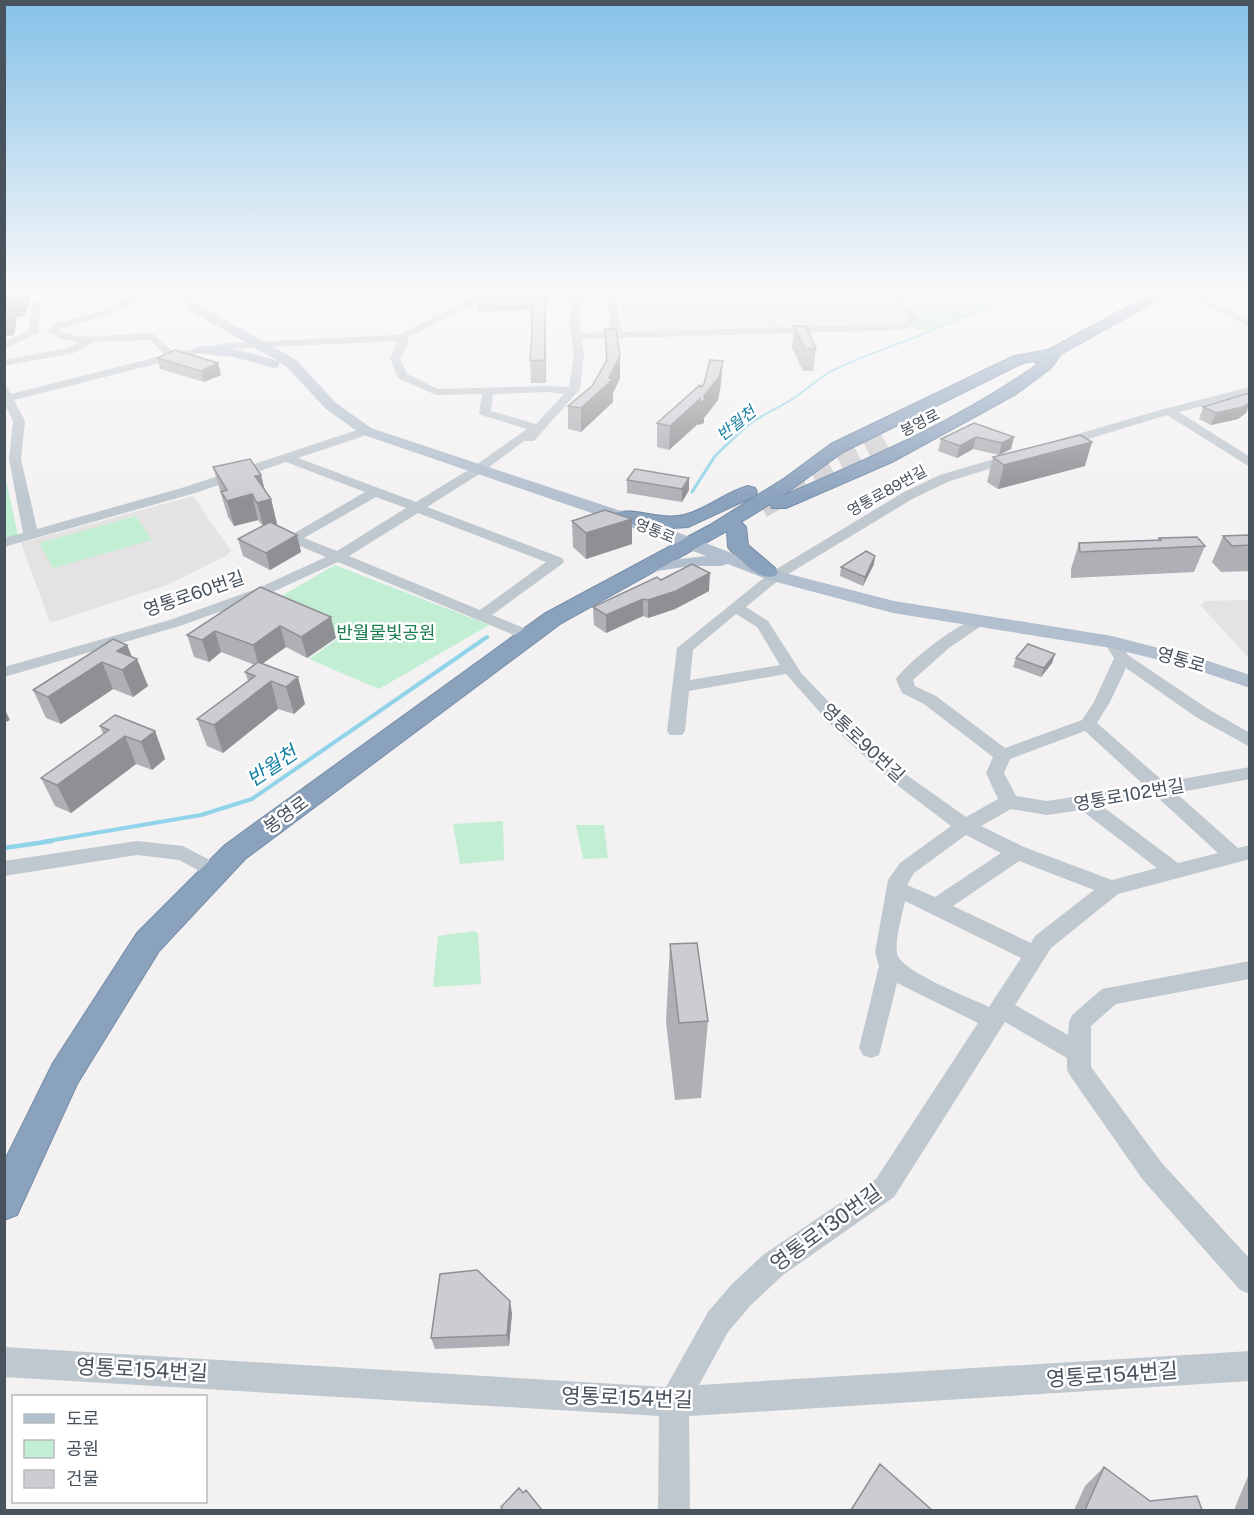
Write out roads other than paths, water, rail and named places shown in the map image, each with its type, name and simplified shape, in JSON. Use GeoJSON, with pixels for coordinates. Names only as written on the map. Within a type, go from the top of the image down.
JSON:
{"type":"FeatureCollection","features":[{"type":"Feature","properties":{"kind":"highway"},"geometry":{"type":"LineString","coordinates":[[621,517],[657,523],[688,522],[860,435],[1019,360]]}},
{"type":"Feature","properties":{"kind":"highway","name":"봉영로"},"geometry":{"type":"LineString","coordinates":[[891,438],[1042,360]]}},
{"type":"Feature","properties":{"kind":"highway"},"geometry":{"type":"LineString","coordinates":[[688,544],[717,538],[789,499],[910,446],[1010,391],[1050,360]]}},
{"type":"Feature","properties":{"kind":"highway"},"geometry":{"type":"LineString","coordinates":[[860,435],[869,445],[884,450],[900,450],[910,446]]}},
{"type":"Feature","properties":{"kind":"highway","name":"봉영로"},"geometry":{"type":"LineString","coordinates":[[4,1202],[64,1074],[148,942],[235,852],[552,619],[717,529],[791,482],[837,448]]}},
{"type":"Feature","properties":{"kind":"highway"},"geometry":{"type":"LineString","coordinates":[[736,527],[738,547],[772,574]]}},
{"type":"Feature","properties":{"kind":"main road","name":"영통로"},"geometry":{"type":"LineString","coordinates":[[281,360],[291,363],[331,406],[366,431],[621,517],[772,574],[893,608],[1112,642],[1198,664],[1250,682]]}},
{"type":"Feature","properties":{"kind":"main road"},"geometry":{"type":"LineString","coordinates":[[644,526],[655,545],[649,566],[690,561],[739,561]]}},
{"type":"Feature","properties":{"kind":"street"},"geometry":{"type":"LineString","coordinates":[[31,536],[15,459],[19,421],[6,396],[161,360]]}},
{"type":"Feature","properties":{"kind":"street"},"geometry":{"type":"LineString","coordinates":[[396,360],[402,376],[436,392],[572,391]]}},
{"type":"Feature","properties":{"kind":"street"},"geometry":{"type":"LineString","coordinates":[[482,471],[503,460],[529,440],[537,428],[572,391],[578,360]]}},
{"type":"Feature","properties":{"kind":"street"},"geometry":{"type":"LineString","coordinates":[[488,390],[485,413],[537,428]]}},
{"type":"Feature","properties":{"kind":"street"},"geometry":{"type":"LineString","coordinates":[[1046,447],[1168,411],[1250,390]]}},
{"type":"Feature","properties":{"kind":"street"},"geometry":{"type":"LineString","coordinates":[[1168,411],[1186,420],[1250,463]]}},
{"type":"Feature","properties":{"kind":"street"},"geometry":{"type":"LineString","coordinates":[[482,471],[520,438],[537,428]]}},
{"type":"Feature","properties":{"kind":"street"},"geometry":{"type":"LineString","coordinates":[[4,543],[190,490],[366,431]]}},
{"type":"Feature","properties":{"kind":"street","name":"영통로89번길"},"geometry":{"type":"LineString","coordinates":[[772,574],[909,495],[945,478],[1024,454]]}},
{"type":"Feature","properties":{"kind":"street"},"geometry":{"type":"LineString","coordinates":[[286,458],[557,561],[482,615]]}},
{"type":"Feature","properties":{"kind":"street"},"geometry":{"type":"LineString","coordinates":[[503,460],[499,468],[500,472],[532,488]]}},
{"type":"Feature","properties":{"kind":"street","name":"영통로60번길"},"geometry":{"type":"LineString","coordinates":[[4,672],[175,623],[261,592],[337,557],[416,508],[482,471]]}},
{"type":"Feature","properties":{"kind":"street"},"geometry":{"type":"LineString","coordinates":[[375,492],[293,538],[530,636]]}},
{"type":"Feature","properties":{"kind":"street"},"geometry":{"type":"LineString","coordinates":[[676,731],[685,648],[772,574]]}},
{"type":"Feature","properties":{"kind":"street","name":"영통로90번길"},"geometry":{"type":"LineString","coordinates":[[735,607],[763,624],[790,668],[839,723],[895,775],[965,826],[1017,852],[1111,888]]}},
{"type":"Feature","properties":{"kind":"street"},"geometry":{"type":"LineString","coordinates":[[979,622],[943,645],[904,679],[908,689],[930,700],[1003,755]]}},
{"type":"Feature","properties":{"kind":"street"},"geometry":{"type":"LineString","coordinates":[[1112,642],[1122,658],[1202,713],[1250,741]]}},
{"type":"Feature","properties":{"kind":"street"},"geometry":{"type":"LineString","coordinates":[[871,1048],[890,966],[886,952],[898,880],[907,868],[965,826],[1009,802],[995,773],[1003,755],[1088,724],[1102,702],[1122,658]]}},
{"type":"Feature","properties":{"kind":"street"},"geometry":{"type":"LineString","coordinates":[[681,687],[790,668]]}},
{"type":"Feature","properties":{"kind":"street"},"geometry":{"type":"LineString","coordinates":[[1088,724],[1161,790],[1242,854]]}},
{"type":"Feature","properties":{"kind":"street","name":"영통로102번길"},"geometry":{"type":"LineString","coordinates":[[1009,802],[1047,808],[1250,773]]}},
{"type":"Feature","properties":{"kind":"street"},"geometry":{"type":"LineString","coordinates":[[1084,803],[1175,871]]}},
{"type":"Feature","properties":{"kind":"street"},"geometry":{"type":"LineString","coordinates":[[4,869],[137,848],[183,854],[216,872]]}},
{"type":"Feature","properties":{"kind":"street"},"geometry":{"type":"LineString","coordinates":[[936,907],[1017,852]]}},
{"type":"Feature","properties":{"kind":"street","name":"영통로130번길"},"geometry":{"type":"LineString","coordinates":[[674,1402],[718,1322],[741,1295],[773,1265],[885,1188],[1043,942],[1111,888],[1242,854]]}},
{"type":"Feature","properties":{"kind":"street"},"geometry":{"type":"LineString","coordinates":[[896,888],[1035,955]]}},
{"type":"Feature","properties":{"kind":"street"},"geometry":{"type":"LineString","coordinates":[[890,966],[905,977],[998,1015],[1079,1053]]}},
{"type":"Feature","properties":{"kind":"street"},"geometry":{"type":"LineString","coordinates":[[1250,970],[1110,996],[1080,1022],[1079,1053],[1079,1070],[1152,1171],[1250,1280]]}},
{"type":"Feature","properties":{"kind":"street","name":"영통로154번길"},"geometry":{"type":"LineString","coordinates":[[4,1362],[674,1402],[1250,1366]]}},
{"type":"Feature","properties":{"kind":"street"},"geometry":{"type":"LineString","coordinates":[[674,1402],[674,1510]]}},
{"type":"Feature","properties":{"kind":"waterway","name":"반월천"},"geometry":{"type":"LineString","coordinates":[[741,431],[791,400],[823,376],[857,360]]}},
{"type":"Feature","properties":{"kind":"waterway","name":"반월천"},"geometry":{"type":"LineString","coordinates":[[692,492],[715,456],[743,429]]}},
{"type":"Feature","properties":{"kind":"waterway","name":"반월천"},"geometry":{"type":"LineString","coordinates":[[42,842],[201,815],[252,799],[487,637]]}},
{"type":"Feature","properties":{"kind":"waterway","name":"반월천"},"geometry":{"type":"LineString","coordinates":[[4,848],[52,841]]}},
{"type":"Feature","properties":{"kind":"tunnel"},"geometry":{"type":"LineString","coordinates":[[762,508],[891,438]]}},
{"type":"Feature","properties":{"kind":"park label","name":"반월물빛공원"},"geometry":{"type":"Point","coordinates":[386,633]}}]}
